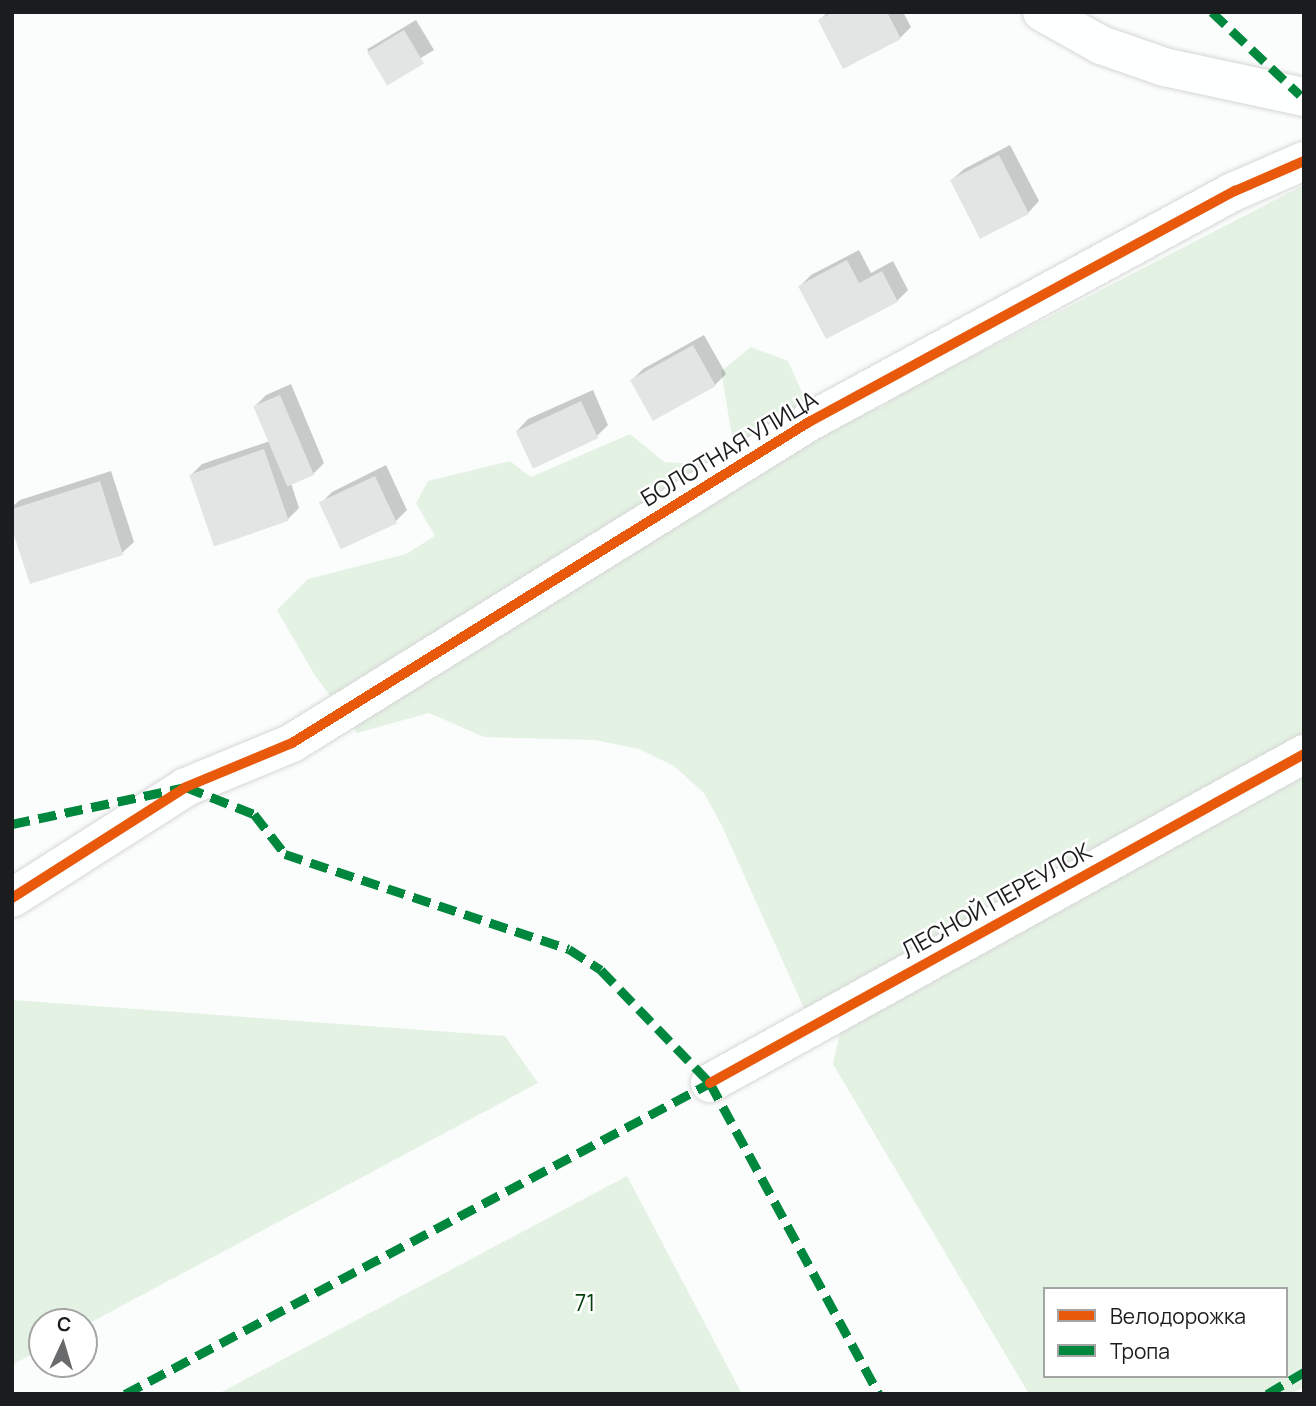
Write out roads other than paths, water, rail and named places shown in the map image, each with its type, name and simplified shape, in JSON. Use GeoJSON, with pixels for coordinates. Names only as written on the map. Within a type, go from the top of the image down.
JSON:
{"type":"FeatureCollection","features":[{"type":"Feature","properties":{"kind":"street"},"geometry":{"type":"LineString","coordinates":[[1042,12],[1101,45],[1164,67],[1304,97]]}},
{"type":"Feature","properties":{"kind":"street","name":"БОЛОТНАЯ УЛИЦА"},"geometry":{"type":"LineString","coordinates":[[12,898],[186,787],[292,743],[808,422],[1235,191],[1304,161]]}},
{"type":"Feature","properties":{"kind":"street","name":"ЛЕСНОЙ ПЕРЕУЛОК"},"geometry":{"type":"LineString","coordinates":[[709,1083],[1304,754]]}},
{"type":"Feature","properties":{"kind":"park label","name":"71"},"geometry":{"type":"Point","coordinates":[585,1302]}}]}
